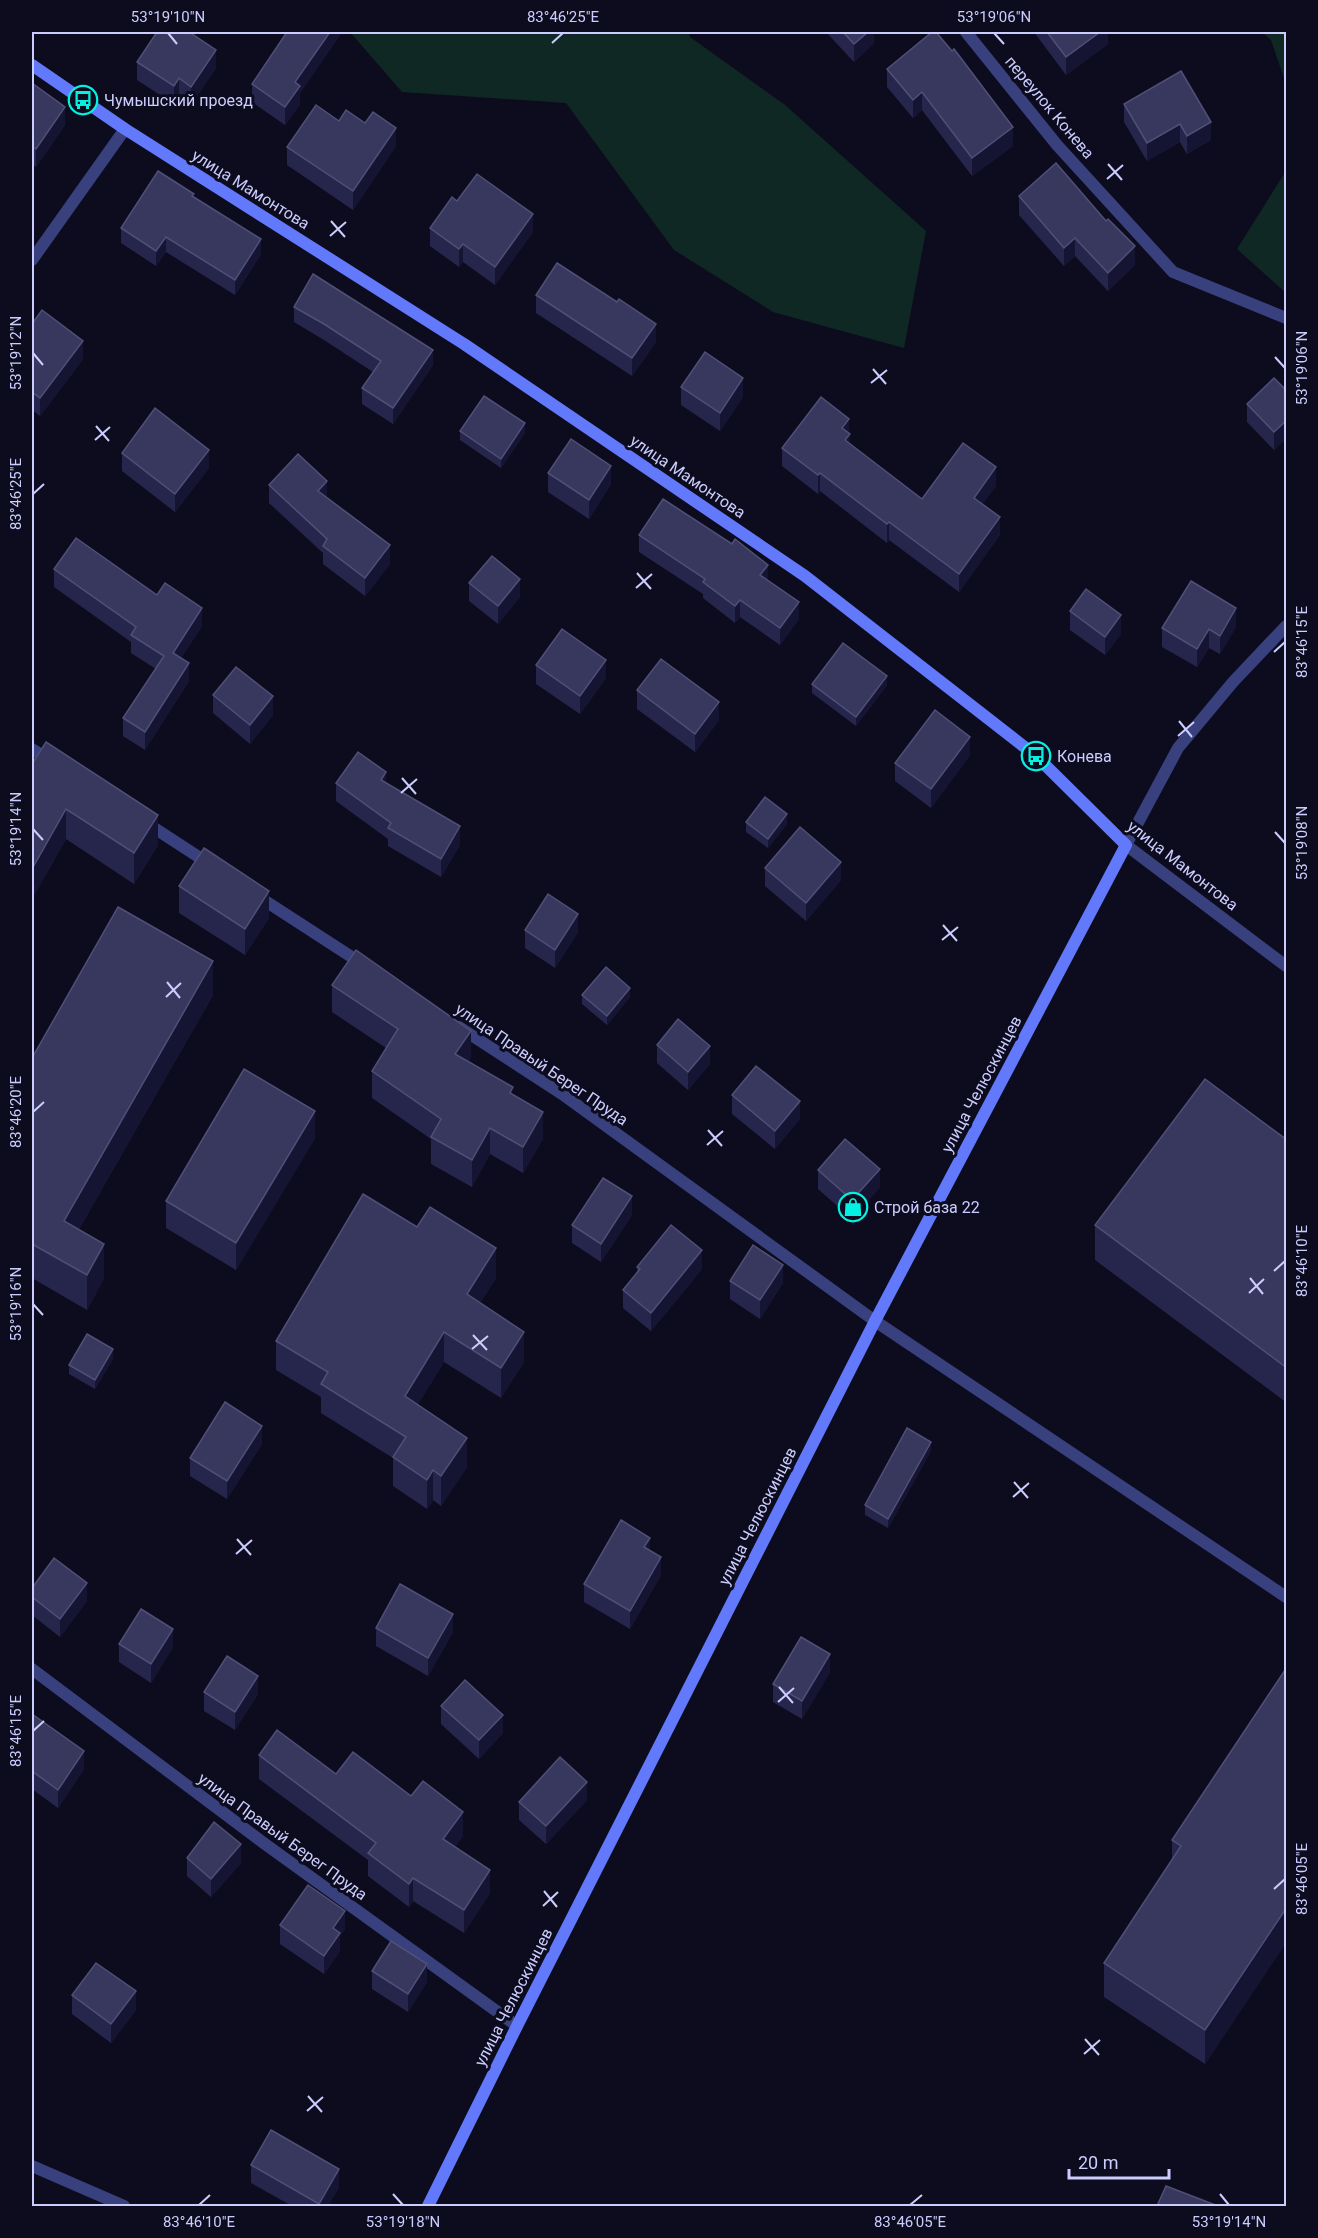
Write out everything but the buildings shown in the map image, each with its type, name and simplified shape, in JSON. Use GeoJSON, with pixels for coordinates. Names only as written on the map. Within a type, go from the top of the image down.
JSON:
{"type":"FeatureCollection","features":[{"type":"Feature","properties":{"kind":"main road","name":"улица Мамонтова"},"geometry":{"type":"LineString","coordinates":[[32,65],[125,129],[464,344],[805,576],[1036,756],[1126,845]]}},
{"type":"Feature","properties":{"kind":"main road","name":"улица Челюскинцев"},"geometry":{"type":"LineString","coordinates":[[428,2206],[875,1321],[1126,845]]}},
{"type":"Feature","properties":{"kind":"street","name":"переулок Конева"},"geometry":{"type":"LineString","coordinates":[[966,32],[1057,145],[1173,272],[1287,318]]}},
{"type":"Feature","properties":{"kind":"street"},"geometry":{"type":"LineString","coordinates":[[32,260],[125,129]]}},
{"type":"Feature","properties":{"kind":"street"},"geometry":{"type":"LineString","coordinates":[[1126,845],[1178,748],[1233,682],[1287,626]]}},
{"type":"Feature","properties":{"kind":"street"},"geometry":{"type":"LineString","coordinates":[[32,749],[62,768]]}},
{"type":"Feature","properties":{"kind":"street"},"geometry":{"type":"LineString","coordinates":[[132,814],[222,872]]}},
{"type":"Feature","properties":{"kind":"street","name":"улица Мамонтова"},"geometry":{"type":"LineString","coordinates":[[1126,845],[1287,966]]}},
{"type":"Feature","properties":{"kind":"street"},"geometry":{"type":"LineString","coordinates":[[242,885],[372,970]]}},
{"type":"Feature","properties":{"kind":"street","name":"улица Правый Берег Пруда"},"geometry":{"type":"LineString","coordinates":[[452,1022],[562,1094],[875,1321],[1287,1597]]}},
{"type":"Feature","properties":{"kind":"street","name":"улица Правый Берег Пруда"},"geometry":{"type":"LineString","coordinates":[[32,1669],[265,1844],[517,2026]]}},
{"type":"Feature","properties":{"kind":"street"},"geometry":{"type":"LineString","coordinates":[[32,2166],[124,2206]]}},
{"type":"Feature","properties":{"kind":"green space"},"geometry":{"type":"Polygon","coordinates":[[[350,32],[688,32],[690,37],[785,105],[926,231],[904,348],[773,312],[674,250],[566,103],[402,92],[350,32]]]}},
{"type":"Feature","properties":{"kind":"green space"},"geometry":{"type":"Polygon","coordinates":[[[1262,32],[1286,32],[1286,84],[1271,40],[1262,32]]]}},
{"type":"Feature","properties":{"kind":"green space"},"geometry":{"type":"Polygon","coordinates":[[[1286,171],[1286,293],[1237,249],[1286,171]]]}},
{"type":"Feature","properties":{"kind":"place","name":"Чумышский проезд"},"geometry":{"type":"Point","coordinates":[83,100]}},
{"type":"Feature","properties":{"kind":"place","name":"Конева"},"geometry":{"type":"Point","coordinates":[1036,756]}},
{"type":"Feature","properties":{"kind":"place","name":"Строй база 22"},"geometry":{"type":"Point","coordinates":[853,1207]}}]}
